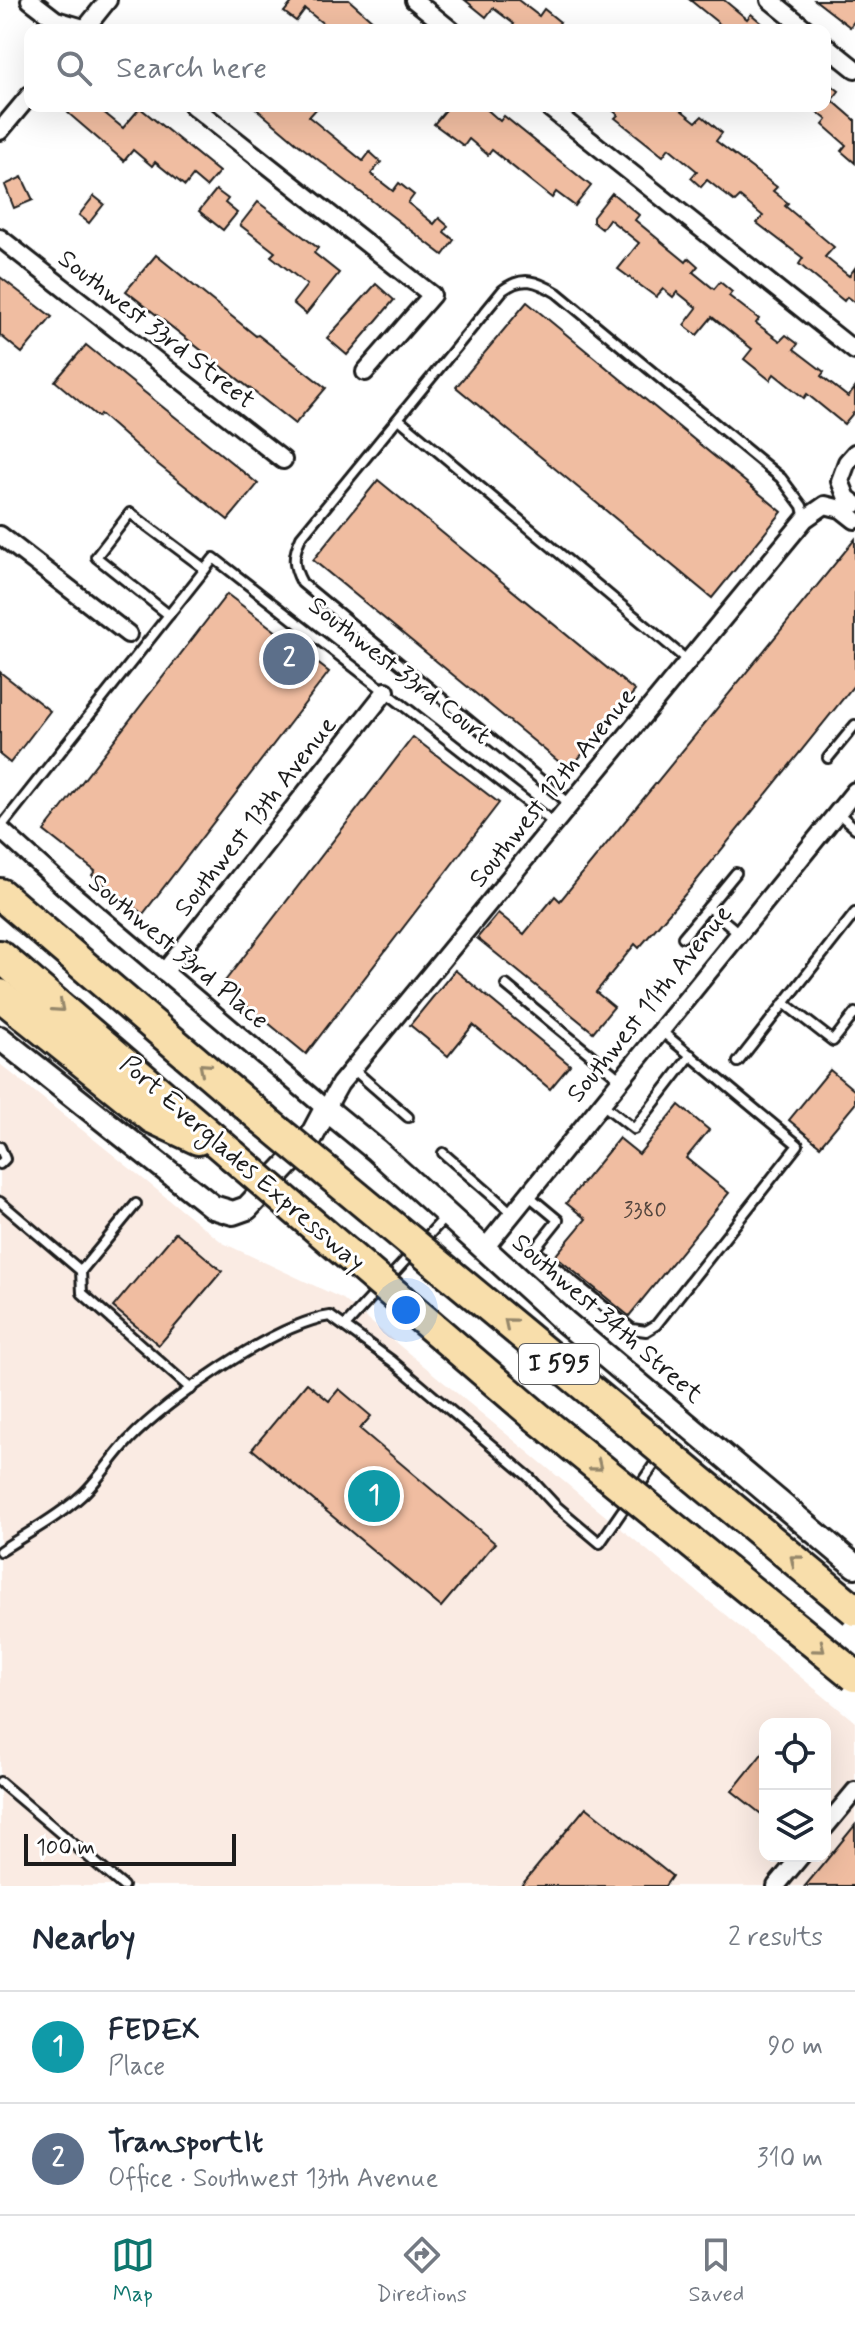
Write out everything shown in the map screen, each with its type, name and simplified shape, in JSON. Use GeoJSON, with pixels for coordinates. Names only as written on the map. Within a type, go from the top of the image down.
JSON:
{"type":"FeatureCollection","features":[{"type":"Feature","properties":{"kind":"highway","name":"Port Everglades Expressway"},"geometry":{"type":"LineString","coordinates":[[0,894],[263,1119],[855,1610]]}},
{"type":"Feature","properties":{"kind":"highway","name":"Port Everglades Expressway"},"geometry":{"type":"LineString","coordinates":[[0,956],[537,1417],[855,1676]]}},
{"type":"Feature","properties":{"kind":"highway"},"geometry":{"type":"LineString","coordinates":[[0,995],[153,1118],[232,1155]]}},
{"type":"Feature","properties":{"kind":"street"},"geometry":{"type":"LineString","coordinates":[[30,0],[56,20],[69,24]]}},
{"type":"Feature","properties":{"kind":"street"},"geometry":{"type":"LineString","coordinates":[[90,24],[108,0]]}},
{"type":"Feature","properties":{"kind":"street"},"geometry":{"type":"LineString","coordinates":[[414,0],[444,24]]}},
{"type":"Feature","properties":{"kind":"street"},"geometry":{"type":"LineString","coordinates":[[770,0],[800,24]]}},
{"type":"Feature","properties":{"kind":"street"},"geometry":{"type":"LineString","coordinates":[[831,50],[855,69]]}},
{"type":"Feature","properties":{"kind":"street"},"geometry":{"type":"LineString","coordinates":[[0,131],[24,102]]}},
{"type":"Feature","properties":{"kind":"street"},"geometry":{"type":"LineString","coordinates":[[201,112],[432,295],[365,372]]}},
{"type":"Feature","properties":{"kind":"street"},"geometry":{"type":"LineString","coordinates":[[555,112],[855,351]]}},
{"type":"Feature","properties":{"kind":"street","name":"Southwest 33rd Street"},"geometry":{"type":"LineString","coordinates":[[0,238],[283,460]]}},
{"type":"Feature","properties":{"kind":"street"},"geometry":{"type":"LineString","coordinates":[[855,453],[847,462],[840,481],[847,498],[855,504]]}},
{"type":"Feature","properties":{"kind":"street","name":"Southwest 12th Avenue"},"geometry":{"type":"LineString","coordinates":[[326,1109],[352,1069],[805,519],[825,505],[841,509],[855,520]]}},
{"type":"Feature","properties":{"kind":"street"},"geometry":{"type":"LineString","coordinates":[[0,535],[128,634]]}},
{"type":"Feature","properties":{"kind":"street","name":"Southwest 13th Avenue"},"geometry":{"type":"LineString","coordinates":[[164,972],[386,691]]}},
{"type":"Feature","properties":{"kind":"street","name":"Southwest 11th Avenue"},"geometry":{"type":"LineString","coordinates":[[484,1249],[855,791]]}},
{"type":"Feature","properties":{"kind":"street","name":"Southwest 33rd Place"},"geometry":{"type":"LineString","coordinates":[[0,828],[326,1109]]}},
{"type":"Feature","properties":{"kind":"street"},"geometry":{"type":"LineString","coordinates":[[0,1038],[213,1207],[226,1212],[247,1208],[308,1143],[326,1109]]}},
{"type":"Feature","properties":{"kind":"street","name":"Southwest 34th Street"},"geometry":{"type":"LineString","coordinates":[[326,1109],[448,1215],[679,1429],[855,1566]]}},
{"type":"Feature","properties":{"kind":"street"},"geometry":{"type":"LineString","coordinates":[[831,1820],[855,1791]]}},
{"type":"Feature","properties":{"kind":"street"},"geometry":{"type":"LineString","coordinates":[[776,1886],[796,1862]]}},
{"type":"Feature","properties":{"kind":"lane"},"geometry":{"type":"LineString","coordinates":[[570,804],[302,583],[295,570],[294,553],[301,537],[503,290],[522,279],[539,282],[557,293],[781,478],[802,506],[805,519]]}},
{"type":"Feature","properties":{"kind":"lane"},"geometry":{"type":"LineString","coordinates":[[399,419],[688,661]]}},
{"type":"Feature","properties":{"kind":"lane"},"geometry":{"type":"LineString","coordinates":[[0,828],[169,615],[205,569],[130,513],[96,557],[169,615]]}},
{"type":"Feature","properties":{"kind":"lane","name":"Southwest 33rd Court"},"geometry":{"type":"LineString","coordinates":[[205,569],[214,558],[554,823]]}},
{"type":"Feature","properties":{"kind":"lane"},"geometry":{"type":"LineString","coordinates":[[828,758],[855,725]]}},
{"type":"Feature","properties":{"kind":"lane"},"geometry":{"type":"LineString","coordinates":[[838,813],[855,828]]}},
{"type":"Feature","properties":{"kind":"lane"},"geometry":{"type":"LineString","coordinates":[[683,937],[736,873]]}},
{"type":"Feature","properties":{"kind":"lane"},"geometry":{"type":"LineString","coordinates":[[708,907],[739,933]]}},
{"type":"Feature","properties":{"kind":"lane"},"geometry":{"type":"LineString","coordinates":[[738,1062],[855,913]]}},
{"type":"Feature","properties":{"kind":"lane"},"geometry":{"type":"LineString","coordinates":[[506,985],[620,1079]]}},
{"type":"Feature","properties":{"kind":"lane"},"geometry":{"type":"LineString","coordinates":[[784,1003],[833,1041],[855,1013]]}},
{"type":"Feature","properties":{"kind":"lane"},"geometry":{"type":"LineString","coordinates":[[527,1195],[558,1220],[534,1250],[632,1329],[646,1331],[656,1325],[798,1145],[660,1030]]}},
{"type":"Feature","properties":{"kind":"lane"},"geometry":{"type":"LineString","coordinates":[[601,1102],[634,1129],[691,1055]]}},
{"type":"Feature","properties":{"kind":"lane"},"geometry":{"type":"LineString","coordinates":[[352,1069],[408,1117]]}},
{"type":"Feature","properties":{"kind":"lane"},"geometry":{"type":"LineString","coordinates":[[0,1147],[5,1159],[0,1164]]}},
{"type":"Feature","properties":{"kind":"lane"},"geometry":{"type":"LineString","coordinates":[[443,1153],[512,1213]]}},
{"type":"Feature","properties":{"kind":"lane"},"geometry":{"type":"LineString","coordinates":[[0,1202],[81,1271]]}},
{"type":"Feature","properties":{"kind":"lane"},"geometry":{"type":"LineString","coordinates":[[136,1204],[81,1271],[82,1293],[191,1389]]}},
{"type":"Feature","properties":{"kind":"lane"},"geometry":{"type":"LineString","coordinates":[[346,1325],[448,1215]]}},
{"type":"Feature","properties":{"kind":"lane"},"geometry":{"type":"LineString","coordinates":[[0,1551],[82,1496],[128,1441],[191,1389],[263,1341],[316,1318],[330,1316],[346,1325],[529,1477],[555,1505],[600,1543],[667,1447]]}},
{"type":"Feature","properties":{"kind":"lane"},"geometry":{"type":"LineString","coordinates":[[0,1782],[123,1886]]}},
{"type":"Feature","properties":{"kind":"shaded area"},"geometry":{"type":"Polygon","coordinates":[[[0,1064],[223,1243],[343,1299],[855,1722],[855,1886],[0,1886],[0,1064]]]}},
{"type":"Feature","properties":{"kind":"building"},"geometry":{"type":"Polygon","coordinates":[[[294,0],[349,0],[376,24],[324,24],[305,9],[296,21],[284,12],[294,0]]]}},
{"type":"Feature","properties":{"kind":"building"},"geometry":{"type":"Polygon","coordinates":[[[465,0],[518,0],[539,16],[544,9],[560,22],[514,24],[493,8],[486,17],[465,0]]]}},
{"type":"Feature","properties":{"kind":"building"},"geometry":{"type":"Polygon","coordinates":[[[690,0],[724,0],[747,19],[751,14],[763,24],[720,24],[690,0]]]}},
{"type":"Feature","properties":{"kind":"building"},"geometry":{"type":"Polygon","coordinates":[[[815,0],[855,0],[855,20],[850,27],[815,0]]]}},
{"type":"Feature","properties":{"kind":"building"},"geometry":{"type":"Polygon","coordinates":[[[831,85],[839,91],[832,100],[855,120],[855,163],[841,151],[846,145],[823,125],[827,120],[817,112],[831,112],[831,85]]]}},
{"type":"Feature","properties":{"kind":"building"},"geometry":{"type":"Polygon","coordinates":[[[103,112],[123,128],[137,112],[145,112],[219,172],[206,187],[193,176],[185,186],[155,162],[152,166],[133,150],[124,161],[68,113],[103,112]]]}},
{"type":"Feature","properties":{"kind":"building"},"geometry":{"type":"Polygon","coordinates":[[[260,112],[314,112],[309,117],[363,161],[370,152],[381,162],[371,174],[393,191],[399,183],[414,195],[408,203],[434,224],[439,218],[448,226],[444,232],[454,240],[443,255],[260,112]]]}},
{"type":"Feature","properties":{"kind":"building"},"geometry":{"type":"Polygon","coordinates":[[[444,112],[490,112],[500,121],[504,116],[591,186],[575,206],[556,192],[552,198],[492,150],[488,155],[469,139],[464,146],[434,124],[444,112]]]}},
{"type":"Feature","properties":{"kind":"building"},"geometry":{"type":"Polygon","coordinates":[[[615,112],[684,112],[696,122],[702,116],[722,133],[716,141],[777,187],[773,191],[788,203],[785,206],[834,247],[825,257],[849,276],[855,268],[855,303],[847,297],[844,301],[799,264],[803,258],[757,223],[763,216],[740,197],[735,202],[707,180],[701,187],[691,178],[697,171],[669,148],[663,156],[615,118],[618,115],[615,112]]]}},
{"type":"Feature","properties":{"kind":"building"},"geometry":{"type":"Polygon","coordinates":[[[22,177],[33,200],[14,208],[5,185],[22,177]]]}},
{"type":"Feature","properties":{"kind":"building"},"geometry":{"type":"Polygon","coordinates":[[[216,190],[228,199],[225,203],[237,213],[223,230],[199,211],[216,190]]]}},
{"type":"Feature","properties":{"kind":"building"},"geometry":{"type":"Polygon","coordinates":[[[612,193],[639,215],[635,220],[686,262],[689,258],[698,266],[693,272],[714,289],[720,282],[732,292],[729,296],[759,319],[756,323],[780,341],[786,335],[798,344],[794,349],[824,372],[821,376],[848,397],[855,388],[855,411],[844,424],[807,394],[804,398],[774,374],[770,380],[744,359],[752,349],[712,317],[697,335],[684,325],[697,308],[677,292],[673,297],[663,289],[656,297],[618,269],[639,243],[609,219],[602,229],[593,222],[593,217],[612,193]]]}},
{"type":"Feature","properties":{"kind":"building"},"geometry":{"type":"Polygon","coordinates":[[[94,196],[104,204],[89,223],[79,215],[94,196]]]}},
{"type":"Feature","properties":{"kind":"building"},"geometry":{"type":"Polygon","coordinates":[[[258,202],[318,248],[314,253],[339,273],[306,314],[293,303],[307,285],[271,256],[275,252],[240,225],[258,202]]]}},
{"type":"Feature","properties":{"kind":"building"},"geometry":{"type":"Polygon","coordinates":[[[156,255],[326,388],[295,424],[126,291],[156,255]]]}},
{"type":"Feature","properties":{"kind":"building"},"geometry":{"type":"Polygon","coordinates":[[[0,277],[52,317],[22,353],[0,335],[0,277]]]}},
{"type":"Feature","properties":{"kind":"building"},"geometry":{"type":"Polygon","coordinates":[[[376,284],[394,300],[347,355],[327,338],[376,284]]]}},
{"type":"Feature","properties":{"kind":"building"},"geometry":{"type":"Polygon","coordinates":[[[527,302],[782,512],[712,598],[456,387],[527,302]]]}},
{"type":"Feature","properties":{"kind":"building"},"geometry":{"type":"Polygon","coordinates":[[[86,345],[258,484],[228,520],[100,414],[98,417],[55,381],[86,345]]]}},
{"type":"Feature","properties":{"kind":"building"},"geometry":{"type":"Polygon","coordinates":[[[378,480],[635,691],[569,770],[313,560],[378,480]]]}},
{"type":"Feature","properties":{"kind":"building"},"geometry":{"type":"Polygon","coordinates":[[[855,539],[855,684],[693,885],[639,948],[635,944],[596,992],[614,1007],[593,1032],[477,938],[498,913],[524,934],[555,896],[560,901],[855,539]]]}},
{"type":"Feature","properties":{"kind":"building"},"geometry":{"type":"Polygon","coordinates":[[[227,594],[329,672],[143,914],[92,875],[95,871],[44,831],[227,594]]]}},
{"type":"Feature","properties":{"kind":"building"},"geometry":{"type":"Polygon","coordinates":[[[0,672],[50,711],[10,763],[0,755],[0,672]]]}},
{"type":"Feature","properties":{"kind":"building"},"geometry":{"type":"Polygon","coordinates":[[[413,737],[499,803],[306,1054],[222,985],[413,737]]]}},
{"type":"Feature","properties":{"kind":"building"},"geometry":{"type":"Polygon","coordinates":[[[455,970],[570,1065],[550,1089],[473,1025],[448,1056],[410,1025],[455,970]]]}},
{"type":"Feature","properties":{"kind":"building"},"geometry":{"type":"Polygon","coordinates":[[[830,1070],[855,1091],[855,1104],[820,1146],[789,1120],[830,1070]]]}},
{"type":"Feature","properties":{"kind":"building"},"geometry":{"type":"Polygon","coordinates":[[[679,1105],[709,1130],[686,1158],[729,1193],[629,1316],[555,1256],[586,1219],[566,1203],[619,1138],[639,1154],[679,1105]]]}},
{"type":"Feature","properties":{"kind":"building"},"geometry":{"type":"Polygon","coordinates":[[[176,1232],[222,1271],[159,1345],[113,1307],[176,1232]]]}},
{"type":"Feature","properties":{"kind":"building"},"geometry":{"type":"Polygon","coordinates":[[[307,1383],[329,1401],[339,1389],[371,1416],[360,1429],[495,1543],[441,1607],[252,1449],[307,1383]]]}},
{"type":"Feature","properties":{"kind":"building"},"geometry":{"type":"Polygon","coordinates":[[[759,1757],[759,1812],[732,1791],[759,1757]]]}},
{"type":"Feature","properties":{"kind":"building"},"geometry":{"type":"Polygon","coordinates":[[[586,1807],[672,1876],[665,1886],[521,1886],[586,1807]]]}},
{"type":"Feature","properties":{"kind":"building"},"geometry":{"type":"Polygon","coordinates":[[[855,1825],[855,1886],[805,1886],[825,1862],[831,1862],[831,1855],[855,1825]]]}},
{"type":"Feature","properties":{"kind":"place","name":"TransportIt"},"geometry":{"type":"Point","coordinates":[289,659]}},
{"type":"Feature","properties":{"kind":"place","name":"FEDEX"},"geometry":{"type":"Point","coordinates":[374,1496]}}]}
